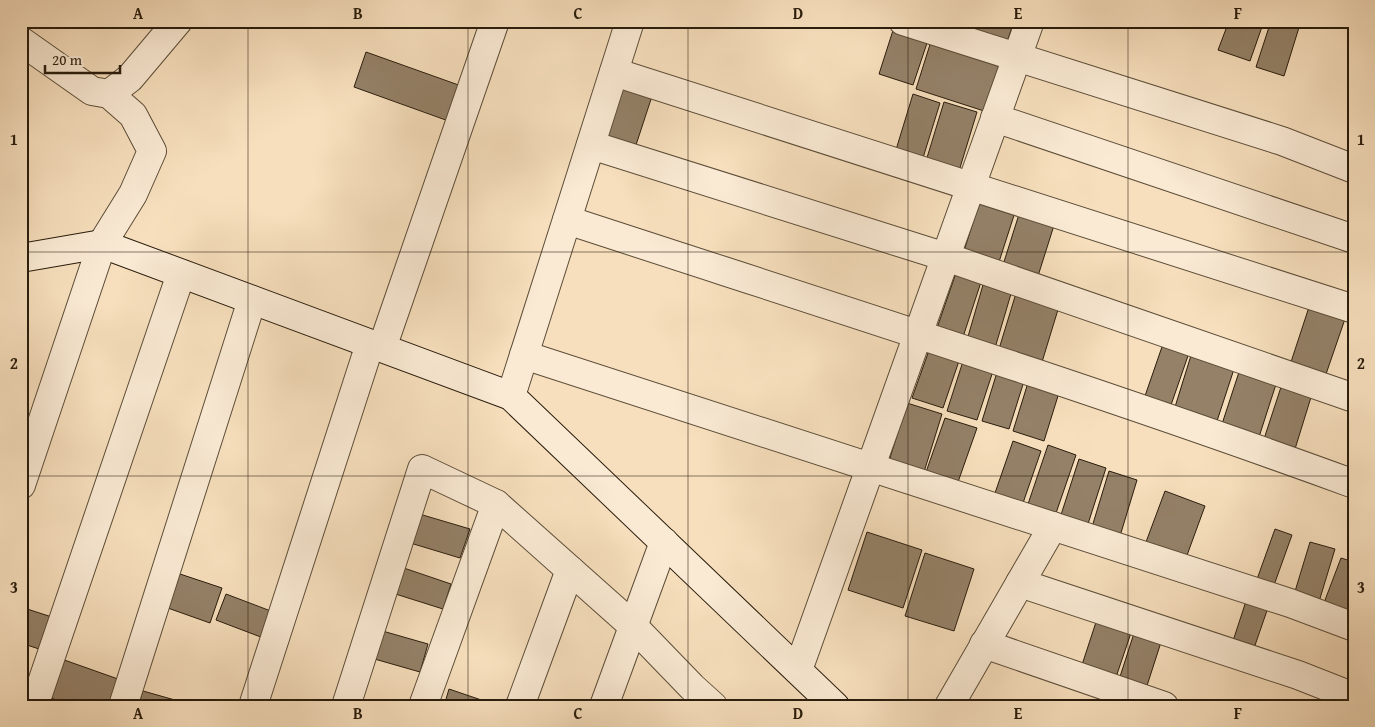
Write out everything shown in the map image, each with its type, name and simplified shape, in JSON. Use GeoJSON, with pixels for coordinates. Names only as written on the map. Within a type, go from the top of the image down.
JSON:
{"type":"FeatureCollection","features":[{"type":"Feature","properties":{"kind":"street"},"geometry":{"type":"LineString","coordinates":[[109,94],[130,78],[178,21]]}},
{"type":"Feature","properties":{"kind":"street"},"geometry":{"type":"LineString","coordinates":[[253,706],[376,346],[495,21]]}},
{"type":"Feature","properties":{"kind":"street"},"geometry":{"type":"LineString","coordinates":[[511,396],[630,21]]}},
{"type":"Feature","properties":{"kind":"street"},"geometry":{"type":"LineString","coordinates":[[903,21],[1282,141],[1354,169]]}},
{"type":"Feature","properties":{"kind":"street"},"geometry":{"type":"LineString","coordinates":[[798,670],[1030,21]]}},
{"type":"Feature","properties":{"kind":"street"},"geometry":{"type":"LineString","coordinates":[[21,42],[92,91],[109,94],[133,115],[152,151],[133,194],[102,244],[21,485]]}},
{"type":"Feature","properties":{"kind":"street"},"geometry":{"type":"LineString","coordinates":[[614,72],[1354,309]]}},
{"type":"Feature","properties":{"kind":"street"},"geometry":{"type":"LineString","coordinates":[[995,118],[1354,238]]}},
{"type":"Feature","properties":{"kind":"street"},"geometry":{"type":"LineString","coordinates":[[591,145],[946,257],[1354,398]]}},
{"type":"Feature","properties":{"kind":"street"},"geometry":{"type":"LineString","coordinates":[[567,220],[918,334],[1231,439],[1354,484]]}},
{"type":"Feature","properties":{"kind":"street"},"geometry":{"type":"LineString","coordinates":[[21,258],[102,244],[511,396],[835,706]]}},
{"type":"Feature","properties":{"kind":"street"},"geometry":{"type":"LineString","coordinates":[[34,706],[182,274]]}},
{"type":"Feature","properties":{"kind":"street"},"geometry":{"type":"LineString","coordinates":[[123,706],[252,300]]}},
{"type":"Feature","properties":{"kind":"street"},"geometry":{"type":"LineString","coordinates":[[524,356],[1290,603],[1354,628]]}},
{"type":"Feature","properties":{"kind":"street"},"geometry":{"type":"LineString","coordinates":[[346,706],[422,469],[496,504],[633,626],[688,696],[713,706]]}},
{"type":"Feature","properties":{"kind":"street"},"geometry":{"type":"LineString","coordinates":[[423,706],[496,504]]}},
{"type":"Feature","properties":{"kind":"street"},"geometry":{"type":"LineString","coordinates":[[949,706],[1053,526]]}},
{"type":"Feature","properties":{"kind":"street"},"geometry":{"type":"LineString","coordinates":[[604,706],[664,542]]}},
{"type":"Feature","properties":{"kind":"street"},"geometry":{"type":"LineString","coordinates":[[520,706],[570,570]]}},
{"type":"Feature","properties":{"kind":"street"},"geometry":{"type":"LineString","coordinates":[[1020,583],[1298,675],[1354,697]]}},
{"type":"Feature","properties":{"kind":"street"},"geometry":{"type":"LineString","coordinates":[[984,644],[1164,706]]}},
{"type":"Feature","properties":{"kind":"building"},"geometry":{"type":"Polygon","coordinates":[[[896,21],[931,31],[913,85],[879,74],[896,21]]]}},
{"type":"Feature","properties":{"kind":"building"},"geometry":{"type":"Polygon","coordinates":[[[942,21],[971,21],[968,29],[942,21]]]}},
{"type":"Feature","properties":{"kind":"building"},"geometry":{"type":"Polygon","coordinates":[[[975,21],[1014,21],[1007,42],[972,31],[975,21]]]}},
{"type":"Feature","properties":{"kind":"building"},"geometry":{"type":"Polygon","coordinates":[[[1229,21],[1264,21],[1250,61],[1218,50],[1229,21]]]}},
{"type":"Feature","properties":{"kind":"building"},"geometry":{"type":"Polygon","coordinates":[[[1271,21],[1301,21],[1284,76],[1256,67],[1271,21]]]}},
{"type":"Feature","properties":{"kind":"building"},"geometry":{"type":"Polygon","coordinates":[[[933,35],[1002,58],[984,111],[916,89],[933,35]]]}},
{"type":"Feature","properties":{"kind":"building"},"geometry":{"type":"Polygon","coordinates":[[[366,52],[467,88],[454,123],[354,87],[366,52]]]}},
{"type":"Feature","properties":{"kind":"building"},"geometry":{"type":"Polygon","coordinates":[[[622,76],[655,87],[635,148],[602,137],[622,76]]]}},
{"type":"Feature","properties":{"kind":"building"},"geometry":{"type":"Polygon","coordinates":[[[913,94],[940,103],[922,161],[895,153],[913,94]]]}},
{"type":"Feature","properties":{"kind":"building"},"geometry":{"type":"Polygon","coordinates":[[[944,102],[977,112],[959,171],[926,161],[944,102]]]}},
{"type":"Feature","properties":{"kind":"building"},"geometry":{"type":"Polygon","coordinates":[[[982,194],[1017,206],[998,265],[963,254],[982,194]]]}},
{"type":"Feature","properties":{"kind":"building"},"geometry":{"type":"Polygon","coordinates":[[[1021,208],[1056,219],[1038,276],[1003,265],[1021,208]]]}},
{"type":"Feature","properties":{"kind":"building"},"geometry":{"type":"Polygon","coordinates":[[[957,270],[982,279],[963,337],[937,328],[957,270]]]}},
{"type":"Feature","properties":{"kind":"building"},"geometry":{"type":"Polygon","coordinates":[[[985,278],[1013,287],[995,348],[967,340],[985,278]]]}},
{"type":"Feature","properties":{"kind":"building"},"geometry":{"type":"Polygon","coordinates":[[[1017,290],[1060,303],[1042,362],[999,349],[1017,290]]]}},
{"type":"Feature","properties":{"kind":"building"},"geometry":{"type":"Polygon","coordinates":[[[1310,304],[1346,316],[1325,377],[1290,365],[1310,304]]]}},
{"type":"Feature","properties":{"kind":"building"},"geometry":{"type":"Polygon","coordinates":[[[1164,341],[1190,350],[1171,405],[1145,396],[1164,341]]]}},
{"type":"Feature","properties":{"kind":"building"},"geometry":{"type":"Polygon","coordinates":[[[932,342],[962,352],[943,408],[912,398],[932,342]]]}},
{"type":"Feature","properties":{"kind":"building"},"geometry":{"type":"Polygon","coordinates":[[[1193,349],[1236,363],[1217,421],[1175,407],[1193,349]]]}},
{"type":"Feature","properties":{"kind":"building"},"geometry":{"type":"Polygon","coordinates":[[[965,355],[995,365],[977,420],[947,411],[965,355]]]}},
{"type":"Feature","properties":{"kind":"building"},"geometry":{"type":"Polygon","coordinates":[[[1241,366],[1278,378],[1259,437],[1222,424],[1241,366]]]}},
{"type":"Feature","properties":{"kind":"building"},"geometry":{"type":"Polygon","coordinates":[[[998,369],[1025,378],[1009,429],[982,421],[998,369]]]}},
{"type":"Feature","properties":{"kind":"building"},"geometry":{"type":"Polygon","coordinates":[[[1031,373],[1062,383],[1044,441],[1013,431],[1031,373]]]}},
{"type":"Feature","properties":{"kind":"building"},"geometry":{"type":"Polygon","coordinates":[[[1282,384],[1312,394],[1295,449],[1264,439],[1282,384]]]}},
{"type":"Feature","properties":{"kind":"building"},"geometry":{"type":"Polygon","coordinates":[[[907,403],[942,414],[924,472],[889,461],[907,403]]]}},
{"type":"Feature","properties":{"kind":"building"},"geometry":{"type":"Polygon","coordinates":[[[945,418],[977,428],[958,482],[926,472],[945,418]]]}},
{"type":"Feature","properties":{"kind":"building"},"geometry":{"type":"Polygon","coordinates":[[[1013,441],[1041,451],[1023,503],[995,493],[1013,441]]]}},
{"type":"Feature","properties":{"kind":"building"},"geometry":{"type":"Polygon","coordinates":[[[1048,445],[1076,455],[1055,516],[1027,507],[1048,445]]]}},
{"type":"Feature","properties":{"kind":"building"},"geometry":{"type":"Polygon","coordinates":[[[1079,459],[1106,468],[1087,527],[1060,518],[1079,459]]]}},
{"type":"Feature","properties":{"kind":"building"},"geometry":{"type":"Polygon","coordinates":[[[1109,471],[1137,480],[1120,536],[1092,527],[1109,471]]]}},
{"type":"Feature","properties":{"kind":"building"},"geometry":{"type":"Polygon","coordinates":[[[1165,491],[1205,506],[1186,558],[1146,542],[1165,491]]]}},
{"type":"Feature","properties":{"kind":"building"},"geometry":{"type":"Polygon","coordinates":[[[416,513],[470,529],[460,558],[407,542],[416,513]]]}},
{"type":"Feature","properties":{"kind":"building"},"geometry":{"type":"Polygon","coordinates":[[[1275,529],[1292,535],[1273,588],[1256,582],[1275,529]]]}},
{"type":"Feature","properties":{"kind":"building"},"geometry":{"type":"Polygon","coordinates":[[[867,532],[922,550],[903,608],[848,590],[867,532]]]}},
{"type":"Feature","properties":{"kind":"building"},"geometry":{"type":"Polygon","coordinates":[[[1310,542],[1335,549],[1318,605],[1293,598],[1310,542]]]}},
{"type":"Feature","properties":{"kind":"building"},"geometry":{"type":"Polygon","coordinates":[[[925,553],[974,569],[954,631],[905,616],[925,553]]]}},
{"type":"Feature","properties":{"kind":"building"},"geometry":{"type":"Polygon","coordinates":[[[1341,558],[1354,562],[1354,599],[1347,617],[1322,608],[1341,558]]]}},
{"type":"Feature","properties":{"kind":"building"},"geometry":{"type":"Polygon","coordinates":[[[395,565],[451,584],[443,609],[386,591],[395,565]]]}},
{"type":"Feature","properties":{"kind":"building"},"geometry":{"type":"Polygon","coordinates":[[[177,573],[222,588],[210,623],[165,607],[177,573]]]}},
{"type":"Feature","properties":{"kind":"building"},"geometry":{"type":"Polygon","coordinates":[[[1249,592],[1271,599],[1252,654],[1231,647],[1249,592]]]}},
{"type":"Feature","properties":{"kind":"building"},"geometry":{"type":"Polygon","coordinates":[[[226,594],[276,613],[266,639],[216,620],[226,594]]]}},
{"type":"Feature","properties":{"kind":"building"},"geometry":{"type":"Polygon","coordinates":[[[21,607],[58,619],[48,652],[21,643],[21,607]]]}},
{"type":"Feature","properties":{"kind":"building"},"geometry":{"type":"Polygon","coordinates":[[[1099,613],[1134,624],[1113,686],[1079,674],[1099,613]]]}},
{"type":"Feature","properties":{"kind":"building"},"geometry":{"type":"Polygon","coordinates":[[[1136,627],[1163,636],[1144,695],[1117,686],[1136,627]]]}},
{"type":"Feature","properties":{"kind":"building"},"geometry":{"type":"Polygon","coordinates":[[[372,628],[428,644],[420,672],[364,656],[372,628]]]}},
{"type":"Feature","properties":{"kind":"building"},"geometry":{"type":"Polygon","coordinates":[[[53,656],[118,679],[109,706],[74,706],[39,694],[53,656]]]}},
{"type":"Feature","properties":{"kind":"building"},"geometry":{"type":"Polygon","coordinates":[[[449,689],[499,706],[444,706],[449,689]]]}},
{"type":"Feature","properties":{"kind":"building"},"geometry":{"type":"Polygon","coordinates":[[[143,691],[182,702],[181,706],[138,706],[143,691]]]}},
{"type":"Feature","properties":{"kind":"building"},"geometry":{"type":"Polygon","coordinates":[[[351,697],[386,706],[349,706],[351,697]]]}}]}
